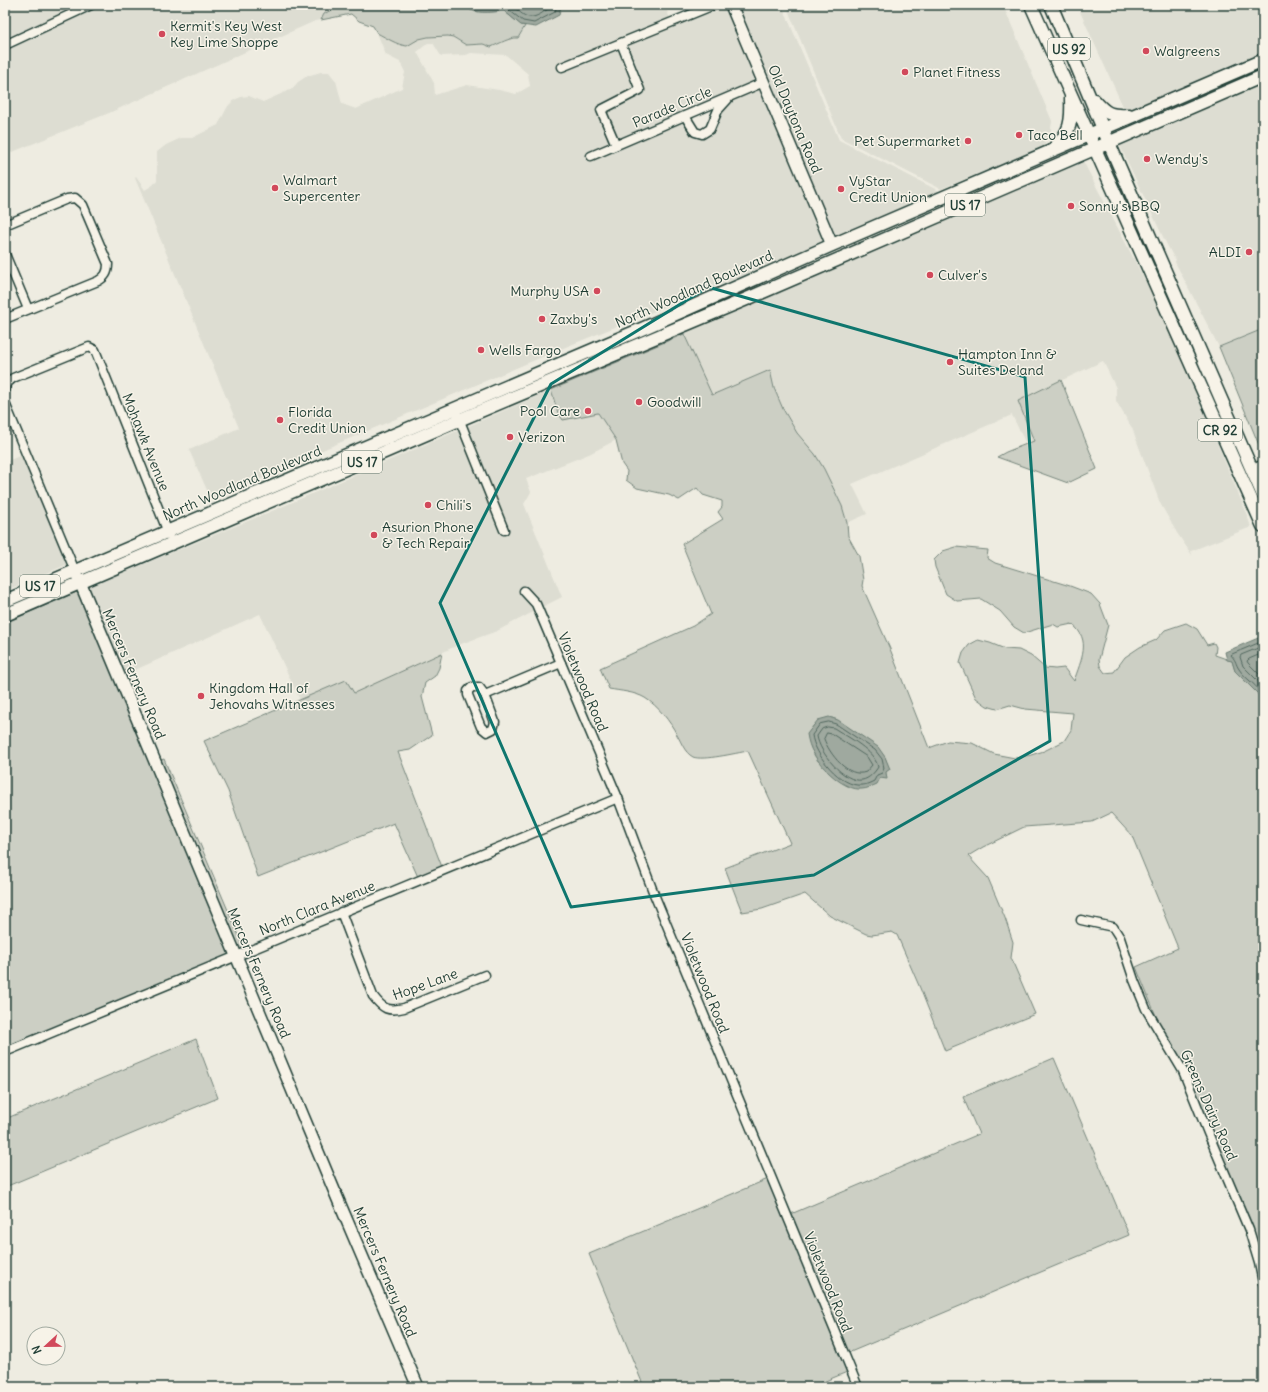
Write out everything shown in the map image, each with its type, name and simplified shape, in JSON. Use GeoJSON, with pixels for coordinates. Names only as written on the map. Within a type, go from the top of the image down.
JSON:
{"type":"FeatureCollection","features":[{"type":"Feature","properties":{"kind":"main road","name":"US 92"},"geometry":{"type":"LineString","coordinates":[[1032,5],[1096,149]]}},
{"type":"Feature","properties":{"kind":"main road","name":"US 92"},"geometry":{"type":"LineString","coordinates":[[1051,5],[1088,93],[1108,114],[1117,116],[1136,114]]}},
{"type":"Feature","properties":{"kind":"main road","name":"North Woodland Boulevard"},"geometry":{"type":"LineString","coordinates":[[5,601],[644,328],[832,245],[1263,60]]}},
{"type":"Feature","properties":{"kind":"main road","name":"North Woodland Boulevard"},"geometry":{"type":"LineString","coordinates":[[5,615],[459,420],[835,261],[1263,76]]}},
{"type":"Feature","properties":{"kind":"main road"},"geometry":{"type":"LineString","coordinates":[[1051,152],[1063,139],[1070,127],[1072,116],[1070,91]]}},
{"type":"Feature","properties":{"kind":"main road","name":"CR 92"},"geometry":{"type":"LineString","coordinates":[[1088,93],[1108,143],[1231,422],[1258,467],[1263,495]]}},
{"type":"Feature","properties":{"kind":"main road","name":"CR 92"},"geometry":{"type":"LineString","coordinates":[[1096,149],[1262,523]]}},
{"type":"Feature","properties":{"kind":"main road"},"geometry":{"type":"LineString","coordinates":[[1121,206],[1134,201]]}},
{"type":"Feature","properties":{"kind":"main road"},"geometry":{"type":"LineString","coordinates":[[906,230],[922,216],[929,204]]}},
{"type":"Feature","properties":{"kind":"main road"},"geometry":{"type":"LineString","coordinates":[[835,261],[840,247],[849,238]]}},
{"type":"Feature","properties":{"kind":"main road"},"geometry":{"type":"LineString","coordinates":[[774,287],[798,269],[824,258],[829,253],[832,245]]}},
{"type":"Feature","properties":{"kind":"main road"},"geometry":{"type":"LineString","coordinates":[[1154,280],[1164,269]]}},
{"type":"Feature","properties":{"kind":"main road"},"geometry":{"type":"LineString","coordinates":[[652,338],[651,333],[654,328],[664,319]]}},
{"type":"Feature","properties":{"kind":"main road"},"geometry":{"type":"LineString","coordinates":[[623,351],[638,339],[644,328]]}},
{"type":"Feature","properties":{"kind":"main road"},"geometry":{"type":"LineString","coordinates":[[1180,339],[1194,338]]}},
{"type":"Feature","properties":{"kind":"main road"},"geometry":{"type":"LineString","coordinates":[[1219,427],[1231,422]]}},
{"type":"Feature","properties":{"kind":"street"},"geometry":{"type":"LineString","coordinates":[[5,45],[90,5]]}},
{"type":"Feature","properties":{"kind":"street"},"geometry":{"type":"LineString","coordinates":[[562,67],[714,5]]}},
{"type":"Feature","properties":{"kind":"street","name":"Old Daytona Road"},"geometry":{"type":"LineString","coordinates":[[731,5],[832,245]]}},
{"type":"Feature","properties":{"kind":"street"},"geometry":{"type":"LineString","coordinates":[[616,145],[601,110],[640,90],[621,43]]}},
{"type":"Feature","properties":{"kind":"street","name":"Parade Circle"},"geometry":{"type":"LineString","coordinates":[[590,156],[764,82]]}},
{"type":"Feature","properties":{"kind":"street"},"geometry":{"type":"LineString","coordinates":[[1210,83],[1215,97]]}},
{"type":"Feature","properties":{"kind":"street"},"geometry":{"type":"LineString","coordinates":[[685,116],[695,132],[702,134],[710,129],[718,110],[732,96]]}},
{"type":"Feature","properties":{"kind":"street"},"geometry":{"type":"LineString","coordinates":[[5,225],[67,199],[75,198],[83,205],[108,264],[108,271],[103,278],[5,319]]}},
{"type":"Feature","properties":{"kind":"street"},"geometry":{"type":"LineString","coordinates":[[5,254],[28,309]]}},
{"type":"Feature","properties":{"kind":"street","name":"Mohawk Avenue"},"geometry":{"type":"LineString","coordinates":[[5,387],[13,378],[88,347],[95,350],[172,543]]}},
{"type":"Feature","properties":{"kind":"street"},"geometry":{"type":"LineString","coordinates":[[5,403],[75,571]]}},
{"type":"Feature","properties":{"kind":"street"},"geometry":{"type":"LineString","coordinates":[[454,408],[504,530]]}},
{"type":"Feature","properties":{"kind":"street"},"geometry":{"type":"LineString","coordinates":[[260,492],[265,503]]}},
{"type":"Feature","properties":{"kind":"street","name":"Mercers Fernery Road"},"geometry":{"type":"LineString","coordinates":[[75,571],[338,1202],[418,1387]]}},
{"type":"Feature","properties":{"kind":"street","name":"Violetwood Road"},"geometry":{"type":"LineString","coordinates":[[524,591],[536,604],[618,798],[660,909],[858,1387]]}},
{"type":"Feature","properties":{"kind":"street"},"geometry":{"type":"LineString","coordinates":[[485,695],[561,663]]}},
{"type":"Feature","properties":{"kind":"street"},"geometry":{"type":"LineString","coordinates":[[472,687],[479,687],[485,695],[495,722],[493,729],[487,732],[481,727],[468,695],[468,691],[472,687]]}},
{"type":"Feature","properties":{"kind":"street","name":"North Clara Avenue"},"geometry":{"type":"LineString","coordinates":[[5,1052],[618,798]]}},
{"type":"Feature","properties":{"kind":"street","name":"Hope Lane"},"geometry":{"type":"LineString","coordinates":[[341,912],[373,996],[379,1004],[387,1009],[394,1010],[404,1008],[485,975]]}},
{"type":"Feature","properties":{"kind":"street","name":"Greens Dairy Road"},"geometry":{"type":"LineString","coordinates":[[1081,920],[1113,927],[1120,938],[1134,980],[1146,1009],[1183,1071],[1249,1230],[1259,1263],[1263,1283]]}},
{"type":"Feature","properties":{"kind":"highlighted area"},"geometry":{"type":"Polygon","coordinates":[[[708,287],[1025,377],[1050,741],[814,875],[571,907],[440,603],[551,384],[708,287]]]}},
{"type":"Feature","properties":{"kind":"shaded area"},"geometry":{"type":"Polygon","coordinates":[[[5,5],[83,5],[5,41],[5,5]]]}},
{"type":"Feature","properties":{"kind":"shaded area"},"geometry":{"type":"Polygon","coordinates":[[[98,5],[340,5],[324,14],[321,20],[315,21],[109,113],[5,155],[5,49],[98,5]]]}},
{"type":"Feature","properties":{"kind":"shaded area"},"geometry":{"type":"Polygon","coordinates":[[[340,5],[462,5],[477,12],[504,11],[521,25],[525,26],[518,38],[508,40],[491,47],[483,44],[466,45],[453,37],[448,36],[419,39],[407,46],[396,43],[377,33],[373,26],[359,21],[351,14],[321,20],[324,14],[340,5]]]}},
{"type":"Feature","properties":{"kind":"shaded area"},"geometry":{"type":"Polygon","coordinates":[[[561,5],[665,5],[670,19],[557,65],[559,71],[618,47],[636,89],[597,111],[611,143],[586,154],[588,160],[683,120],[692,134],[701,137],[721,112],[735,98],[761,87],[826,242],[568,346],[294,462],[212,501],[189,450],[239,428],[135,178],[136,177],[145,190],[153,185],[157,180],[157,152],[166,145],[181,138],[192,138],[218,125],[228,106],[234,100],[241,97],[249,96],[263,102],[292,89],[298,82],[307,76],[321,72],[329,72],[336,81],[342,104],[356,109],[402,88],[405,72],[400,62],[386,55],[377,33],[400,45],[407,46],[418,39],[448,36],[453,37],[466,45],[483,44],[491,47],[513,37],[518,38],[525,26],[536,27],[558,15],[561,5]],[[428,43],[417,52],[434,83],[435,95],[467,85],[516,94],[530,86],[528,74],[506,55],[471,53],[466,55],[441,56],[433,43],[428,43]]]}},
{"type":"Feature","properties":{"kind":"shaded area"},"geometry":{"type":"Polygon","coordinates":[[[723,5],[727,5],[758,81],[618,140],[606,111],[642,94],[644,89],[626,44],[723,5]]]}},
{"type":"Feature","properties":{"kind":"shaded area"},"geometry":{"type":"Polygon","coordinates":[[[735,5],[782,5],[839,140],[941,192],[834,239],[735,5]]]}},
{"type":"Feature","properties":{"kind":"shaded area"},"geometry":{"type":"Polygon","coordinates":[[[786,5],[1003,5],[1052,121],[1050,136],[1043,147],[941,189],[841,138],[786,5]]]}},
{"type":"Feature","properties":{"kind":"shaded area"},"geometry":{"type":"Polygon","coordinates":[[[1077,5],[1263,5],[1263,54],[1125,111],[1077,5]]]}},
{"type":"Feature","properties":{"kind":"shaded area"},"geometry":{"type":"Polygon","coordinates":[[[1263,82],[1263,329],[1219,347],[1175,262],[1176,259],[1165,241],[1119,144],[1263,82]]]}},
{"type":"Feature","properties":{"kind":"shaded area"},"geometry":{"type":"Polygon","coordinates":[[[1083,161],[1163,315],[1244,507],[1251,527],[1191,551],[1192,555],[1177,533],[1160,503],[1132,428],[1116,401],[1116,388],[1103,361],[1018,401],[1034,441],[1026,444],[1012,415],[852,484],[867,514],[847,523],[842,506],[824,469],[815,454],[797,433],[783,409],[774,388],[770,370],[712,395],[684,334],[1083,161]]]}},
{"type":"Feature","properties":{"kind":"shaded area"},"geometry":{"type":"Polygon","coordinates":[[[1263,329],[1263,455],[1219,347],[1263,329]]]}},
{"type":"Feature","properties":{"kind":"shaded area"},"geometry":{"type":"Polygon","coordinates":[[[684,334],[712,395],[770,370],[774,388],[783,409],[797,433],[815,454],[842,506],[847,523],[848,536],[859,556],[863,580],[862,586],[890,649],[929,748],[948,741],[972,743],[994,754],[1015,758],[1044,751],[1064,741],[1071,730],[1073,713],[1025,709],[1010,705],[997,709],[987,706],[976,698],[960,663],[963,653],[969,645],[978,640],[1005,649],[1019,650],[1031,656],[1045,668],[1064,668],[1074,681],[1083,651],[1082,637],[1072,624],[1058,627],[1053,624],[1024,633],[1014,627],[1000,611],[981,599],[957,601],[946,594],[935,567],[934,560],[943,551],[956,547],[988,550],[987,558],[995,563],[1091,594],[1100,604],[1108,625],[1099,659],[1100,666],[1105,673],[1114,672],[1125,657],[1140,647],[1156,640],[1165,630],[1186,623],[1197,629],[1207,645],[1214,643],[1216,647],[1215,655],[1232,661],[1235,671],[1258,694],[1263,705],[1263,1262],[1252,1228],[1211,1132],[1187,1070],[1159,1023],[1136,967],[1178,948],[1132,836],[1111,813],[1092,822],[1024,827],[968,856],[988,878],[1005,918],[1013,942],[1011,958],[1035,1014],[945,1051],[897,935],[892,932],[872,935],[866,934],[830,916],[805,894],[762,909],[742,912],[725,868],[790,843],[748,751],[704,758],[693,757],[685,750],[671,724],[654,705],[637,694],[609,689],[600,668],[693,626],[711,614],[682,544],[723,519],[718,512],[722,507],[722,501],[703,495],[697,488],[679,500],[669,495],[637,488],[626,480],[627,471],[622,464],[616,440],[598,413],[563,420],[558,413],[551,390],[684,334]],[[832,718],[814,725],[808,734],[811,748],[818,761],[880,778],[889,769],[885,757],[837,720],[832,718]]]}},
{"type":"Feature","properties":{"kind":"shaded area"},"geometry":{"type":"Polygon","coordinates":[[[1061,380],[1097,469],[1068,483],[997,457],[1034,441],[1018,401],[1061,380]]]}},
{"type":"Feature","properties":{"kind":"shaded area"},"geometry":{"type":"Polygon","coordinates":[[[551,390],[558,413],[574,418],[598,413],[616,440],[589,454],[526,479],[531,492],[524,504],[562,597],[542,607],[539,601],[524,586],[518,591],[533,606],[535,611],[497,631],[458,645],[354,694],[346,680],[300,700],[260,614],[126,674],[86,588],[279,508],[459,430],[502,534],[509,531],[466,427],[551,390]]]}},
{"type":"Feature","properties":{"kind":"shaded area"},"geometry":{"type":"Polygon","coordinates":[[[22,455],[68,564],[5,591],[5,462],[22,455]]]}},
{"type":"Feature","properties":{"kind":"shaded area"},"geometry":{"type":"Polygon","coordinates":[[[79,591],[231,954],[5,1048],[5,623],[79,591]]]}},
{"type":"Feature","properties":{"kind":"shaded area"},"geometry":{"type":"Polygon","coordinates":[[[442,653],[439,668],[435,676],[425,683],[422,697],[432,735],[410,750],[398,752],[442,867],[418,877],[394,823],[258,877],[228,791],[204,741],[346,680],[354,693],[442,653]]]}},
{"type":"Feature","properties":{"kind":"shaded area"},"geometry":{"type":"Polygon","coordinates":[[[164,759],[244,948],[238,951],[159,761],[164,759]]]}},
{"type":"Feature","properties":{"kind":"shaded area"},"geometry":{"type":"Polygon","coordinates":[[[196,1039],[218,1098],[5,1187],[5,1119],[196,1039]]]}},
{"type":"Feature","properties":{"kind":"shaded area"},"geometry":{"type":"Polygon","coordinates":[[[1054,1058],[1129,1235],[848,1353],[791,1214],[979,1134],[963,1097],[1054,1058]]]}},
{"type":"Feature","properties":{"kind":"shaded area"},"geometry":{"type":"Polygon","coordinates":[[[768,1179],[847,1372],[811,1387],[644,1387],[589,1254],[768,1179]]]}},
{"type":"Feature","properties":{"kind":"water"},"geometry":{"type":"Polygon","coordinates":[[[462,5],[561,5],[559,15],[536,27],[521,25],[504,11],[477,12],[462,5]]]}},
{"type":"Feature","properties":{"kind":"water"},"geometry":{"type":"Polygon","coordinates":[[[1263,636],[1263,705],[1258,694],[1235,671],[1232,661],[1227,660],[1225,652],[1263,636]]]}},
{"type":"Feature","properties":{"kind":"water"},"geometry":{"type":"Polygon","coordinates":[[[829,717],[838,720],[878,747],[885,757],[890,769],[886,772],[887,779],[880,778],[877,784],[864,789],[855,789],[834,778],[822,766],[811,749],[807,734],[818,720],[829,717]]]}},
{"type":"Feature","properties":{"kind":"place","name":"Kermit's Key West Key Lime Shoppe"},"geometry":{"type":"Point","coordinates":[162,34]}},
{"type":"Feature","properties":{"kind":"place","name":"Walgreens"},"geometry":{"type":"Point","coordinates":[1146,51]}},
{"type":"Feature","properties":{"kind":"place","name":"Planet Fitness"},"geometry":{"type":"Point","coordinates":[905,72]}},
{"type":"Feature","properties":{"kind":"place","name":"Taco Bell"},"geometry":{"type":"Point","coordinates":[1019,135]}},
{"type":"Feature","properties":{"kind":"place","name":"Pet Supermarket"},"geometry":{"type":"Point","coordinates":[968,141]}},
{"type":"Feature","properties":{"kind":"place","name":"Wendy's"},"geometry":{"type":"Point","coordinates":[1147,159]}},
{"type":"Feature","properties":{"kind":"place","name":"Walmart Supercenter"},"geometry":{"type":"Point","coordinates":[275,188]}},
{"type":"Feature","properties":{"kind":"place","name":"VyStar Credit Union"},"geometry":{"type":"Point","coordinates":[841,189]}},
{"type":"Feature","properties":{"kind":"place","name":"Sonny's BBQ"},"geometry":{"type":"Point","coordinates":[1071,206]}},
{"type":"Feature","properties":{"kind":"place","name":"ALDI"},"geometry":{"type":"Point","coordinates":[1249,252]}},
{"type":"Feature","properties":{"kind":"place","name":"Culver's"},"geometry":{"type":"Point","coordinates":[930,275]}},
{"type":"Feature","properties":{"kind":"place","name":"Murphy USA"},"geometry":{"type":"Point","coordinates":[597,291]}},
{"type":"Feature","properties":{"kind":"place","name":"Zaxby's"},"geometry":{"type":"Point","coordinates":[542,319]}},
{"type":"Feature","properties":{"kind":"place","name":"Wells Fargo"},"geometry":{"type":"Point","coordinates":[481,350]}},
{"type":"Feature","properties":{"kind":"place","name":"Hampton Inn & Suites Deland"},"geometry":{"type":"Point","coordinates":[950,362]}},
{"type":"Feature","properties":{"kind":"place","name":"Goodwill"},"geometry":{"type":"Point","coordinates":[639,402]}},
{"type":"Feature","properties":{"kind":"place","name":"Pool Care"},"geometry":{"type":"Point","coordinates":[588,411]}},
{"type":"Feature","properties":{"kind":"place","name":"Florida Credit Union"},"geometry":{"type":"Point","coordinates":[280,420]}},
{"type":"Feature","properties":{"kind":"place","name":"Verizon"},"geometry":{"type":"Point","coordinates":[510,437]}},
{"type":"Feature","properties":{"kind":"place","name":"Chili's"},"geometry":{"type":"Point","coordinates":[428,505]}},
{"type":"Feature","properties":{"kind":"place","name":"Asurion Phone & Tech Repair"},"geometry":{"type":"Point","coordinates":[374,535]}},
{"type":"Feature","properties":{"kind":"place","name":"Kingdom Hall of Jehovahs Witnesses"},"geometry":{"type":"Point","coordinates":[201,696]}}]}
